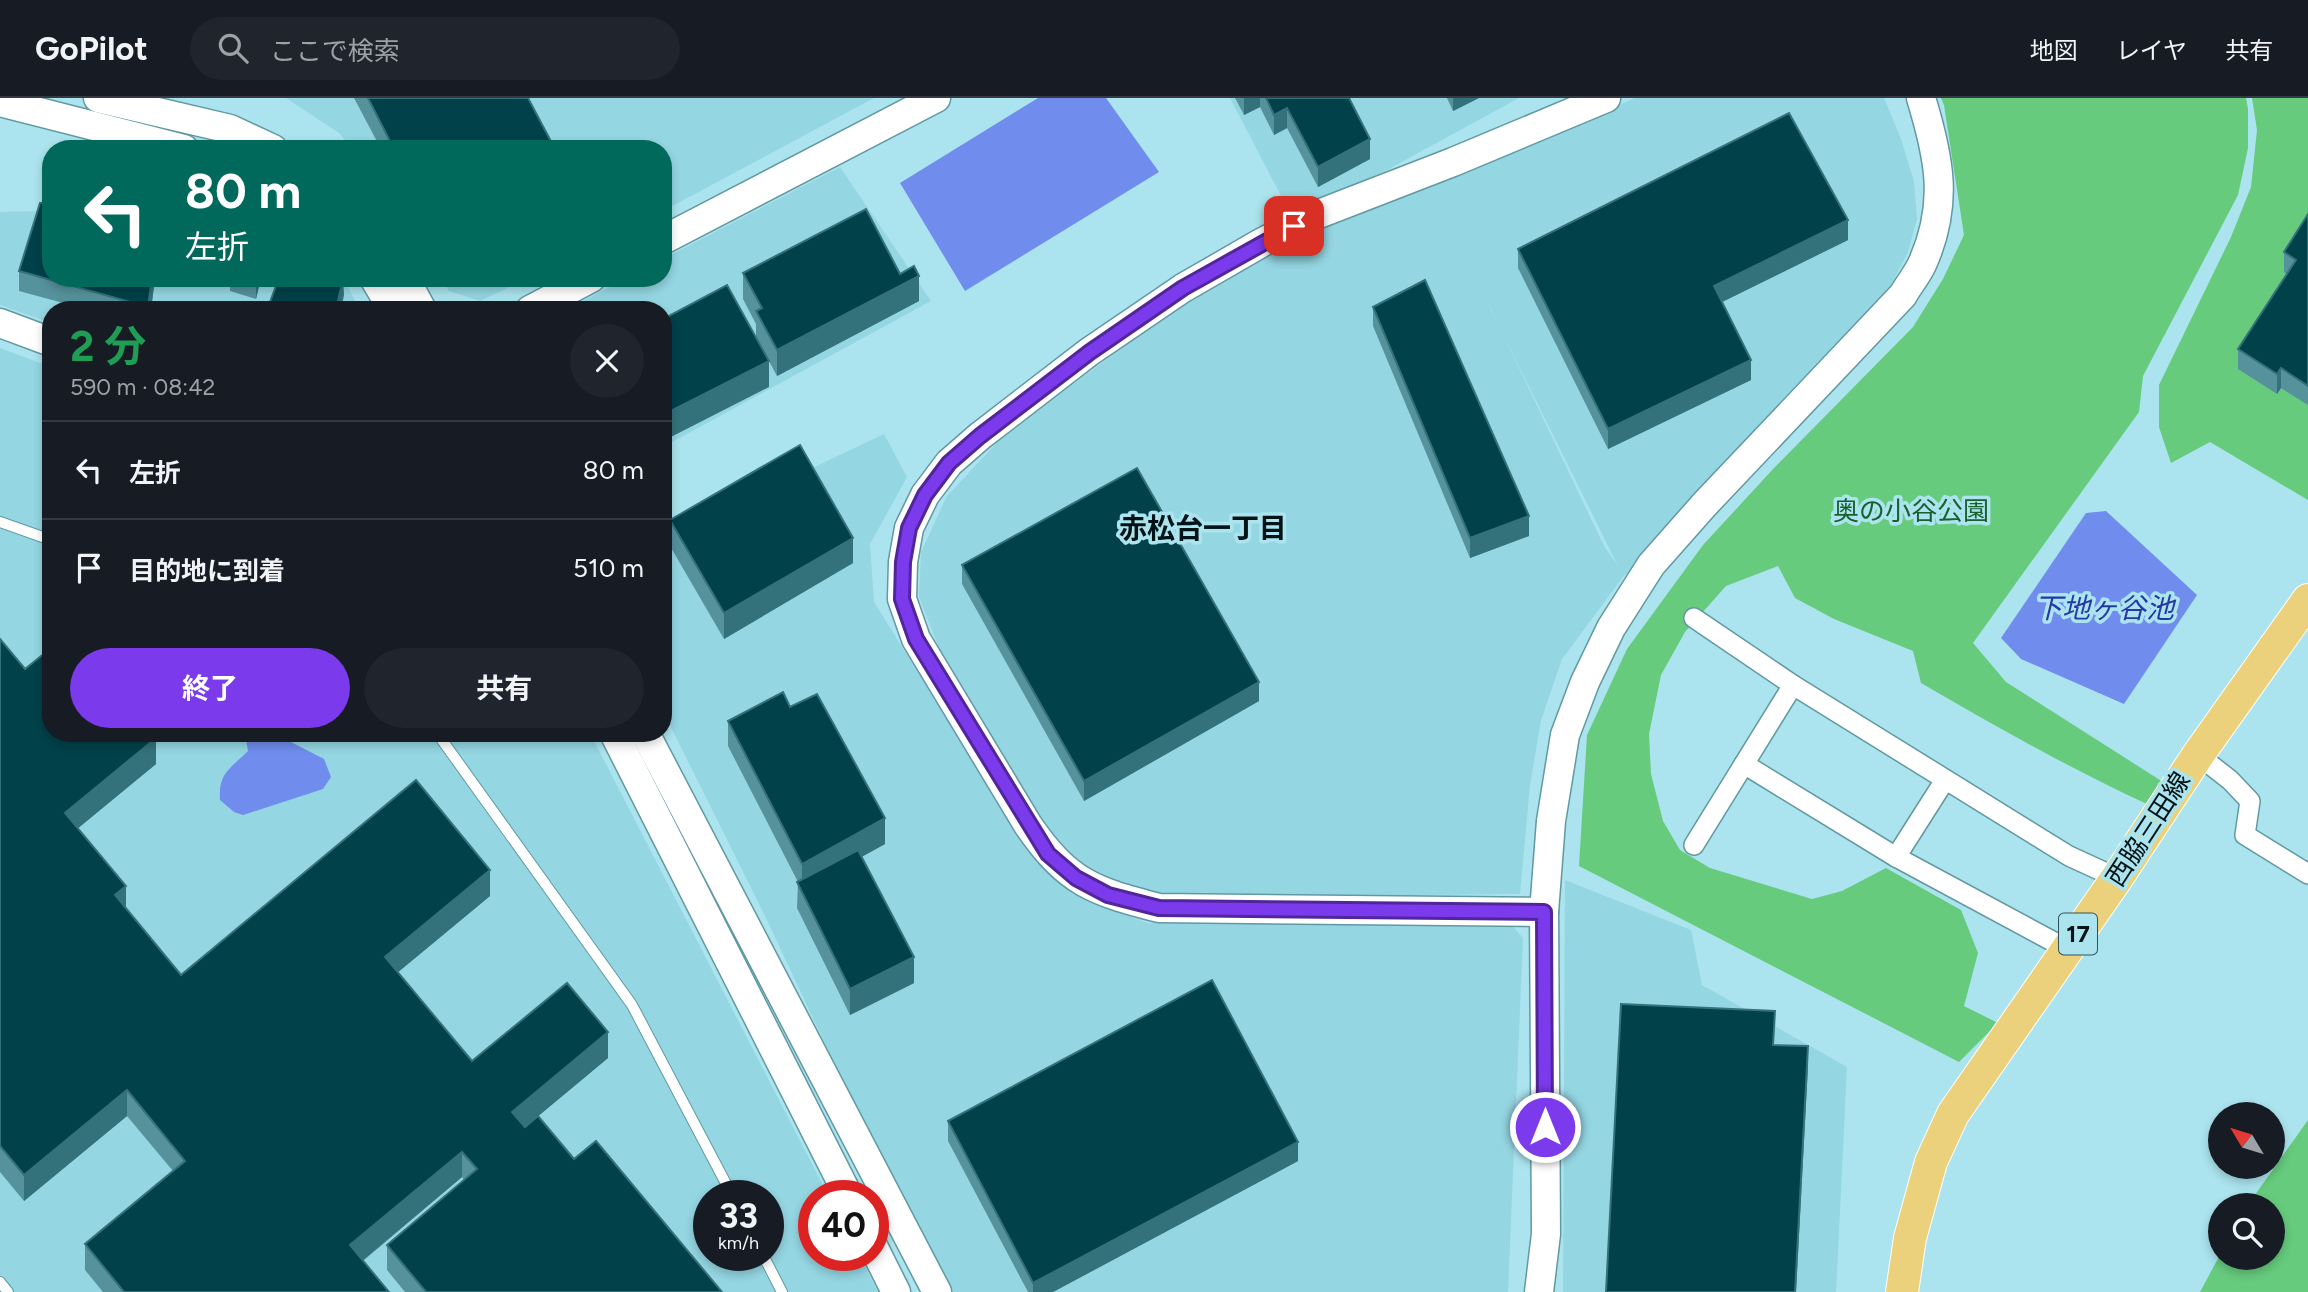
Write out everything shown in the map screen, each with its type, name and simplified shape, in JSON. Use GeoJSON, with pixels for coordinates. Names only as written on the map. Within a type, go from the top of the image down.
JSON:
{"type":"FeatureCollection","features":[{"type":"Feature","properties":{"kind":"main road","name":"西脇三田線"},"geometry":{"type":"LineString","coordinates":[[1902,1292],[1910,1238],[1931,1162],[1953,1114],[2117,878],[2198,755],[2308,600]]}},
{"type":"Feature","properties":{"kind":"street"},"geometry":{"type":"LineString","coordinates":[[97,98],[230,129],[254,140]]}},
{"type":"Feature","properties":{"kind":"street"},"geometry":{"type":"LineString","coordinates":[[672,235],[936,98]]}},
{"type":"Feature","properties":{"kind":"street"},"geometry":{"type":"LineString","coordinates":[[1544,912],[1159,908],[1108,895],[1076,878],[1048,854],[1028,825],[916,639],[902,599],[903,562],[909,528],[925,495],[949,463],[1090,352],[1183,288],[1311,217],[1453,162],[1606,98]]}},
{"type":"Feature","properties":{"kind":"street"},"geometry":{"type":"LineString","coordinates":[[1539,1292],[1546,1234],[1544,912],[1551,821],[1565,736],[1585,681],[1611,628],[1651,565],[1704,505],[1903,295],[1923,262],[1937,218],[1940,178],[1931,131],[1921,98]]}},
{"type":"Feature","properties":{"kind":"street"},"geometry":{"type":"LineString","coordinates":[[0,102],[149,140]]}},
{"type":"Feature","properties":{"kind":"street"},"geometry":{"type":"LineString","coordinates":[[547,301],[574,287]]}},
{"type":"Feature","properties":{"kind":"street"},"geometry":{"type":"LineString","coordinates":[[0,323],[42,339]]}},
{"type":"Feature","properties":{"kind":"street"},"geometry":{"type":"LineString","coordinates":[[1694,618],[1793,685],[1945,780],[2069,856],[2117,878]]}},
{"type":"Feature","properties":{"kind":"street"},"geometry":{"type":"LineString","coordinates":[[1694,845],[1793,685]]}},
{"type":"Feature","properties":{"kind":"street"},"geometry":{"type":"LineString","coordinates":[[619,742],[840,1180]]}},
{"type":"Feature","properties":{"kind":"street"},"geometry":{"type":"LineString","coordinates":[[650,742],[937,1292]]}},
{"type":"Feature","properties":{"kind":"street"},"geometry":{"type":"LineString","coordinates":[[2198,755],[2230,780],[2250,802],[2245,835],[2308,874]]}},
{"type":"Feature","properties":{"kind":"street"},"geometry":{"type":"LineString","coordinates":[[1744,764],[1896,857],[2067,950]]}},
{"type":"Feature","properties":{"kind":"street"},"geometry":{"type":"LineString","coordinates":[[1896,857],[1945,780]]}},
{"type":"Feature","properties":{"kind":"street"},"geometry":{"type":"LineString","coordinates":[[886,1271],[896,1292]]}},
{"type":"Feature","properties":{"kind":"lane"},"geometry":{"type":"LineString","coordinates":[[0,522],[42,537]]}},
{"type":"Feature","properties":{"kind":"lane"},"geometry":{"type":"LineString","coordinates":[[443,742],[632,1005],[724,1180]]}},
{"type":"Feature","properties":{"kind":"lane"},"geometry":{"type":"LineString","coordinates":[[771,1271],[782,1292]]}},
{"type":"Feature","properties":{"kind":"lane"},"geometry":{"type":"LineString","coordinates":[[0,1282],[8,1292]]}},
{"type":"Feature","properties":{"kind":"shaded area"},"geometry":{"type":"Polygon","coordinates":[[[286,98],[874,98],[672,206],[672,140],[345,140],[339,133],[286,98]]]}},
{"type":"Feature","properties":{"kind":"shaded area"},"geometry":{"type":"Polygon","coordinates":[[[1230,98],[1519,98],[1385,171],[1290,213],[1230,98]]]}},
{"type":"Feature","properties":{"kind":"shaded area"},"geometry":{"type":"Polygon","coordinates":[[[1635,98],[1884,98],[1901,139],[1914,182],[1917,219],[1908,252],[1889,289],[1705,493],[1623,577],[1562,659],[1541,720],[1530,785],[1520,894],[1182,897],[1140,893],[1107,879],[1071,857],[993,747],[946,666],[919,597],[921,552],[947,496],[1005,434],[1218,278],[1319,225],[1635,98]],[[1501,331],[1604,546],[1618,566],[1501,331]]]}},
{"type":"Feature","properties":{"kind":"shaded area"},"geometry":{"type":"Polygon","coordinates":[[[840,167],[931,301],[672,442],[672,301],[583,301],[610,287],[672,287],[672,254],[840,167]]]}},
{"type":"Feature","properties":{"kind":"shaded area"},"geometry":{"type":"Polygon","coordinates":[[[42,211],[42,287],[348,287],[355,301],[42,301],[42,320],[0,305],[0,212],[42,211]]]}},
{"type":"Feature","properties":{"kind":"shaded area"},"geometry":{"type":"Polygon","coordinates":[[[447,287],[509,287],[480,301],[449,291],[447,287]]]}},
{"type":"Feature","properties":{"kind":"shaded area"},"geometry":{"type":"Polygon","coordinates":[[[0,348],[42,364],[42,742],[595,742],[820,1180],[798,1180],[798,1271],[867,1271],[878,1292],[0,1292],[0,348]]]}},
{"type":"Feature","properties":{"kind":"shaded area"},"geometry":{"type":"Polygon","coordinates":[[[884,434],[907,477],[870,544],[874,602],[992,791],[1018,838],[1053,875],[1100,906],[1148,923],[1511,924],[1523,938],[1508,1292],[952,1292],[826,1046],[672,729],[672,535],[884,434]]]}},
{"type":"Feature","properties":{"kind":"shaded area"},"geometry":{"type":"Polygon","coordinates":[[[1565,880],[1691,930],[1702,985],[1847,1067],[1836,1292],[1563,1292],[1565,880]]]}},
{"type":"Feature","properties":{"kind":"green space","name":"奥の小谷公園"},"geometry":{"type":"Polygon","coordinates":[[[1941,98],[2246,98],[2248,109],[2248,148],[2238,195],[2143,376],[2139,412],[1973,643],[2006,682],[2163,782],[2147,804],[2089,776],[1921,683],[1913,651],[1834,619],[1795,598],[1778,566],[1726,586],[1685,632],[1661,675],[1649,734],[1651,774],[1663,821],[1680,850],[1710,868],[1812,899],[1842,891],[1886,868],[1961,910],[1978,953],[1964,1006],[1998,1023],[1959,1062],[1579,866],[1587,735],[1627,649],[1703,545],[1774,468],[1913,327],[1943,279],[1964,235],[1941,98]]]}},
{"type":"Feature","properties":{"kind":"green space"},"geometry":{"type":"Polygon","coordinates":[[[2252,98],[2308,98],[2308,500],[2210,442],[2171,463],[2159,427],[2159,385],[2231,237],[2251,187],[2257,130],[2252,98]]]}},
{"type":"Feature","properties":{"kind":"green space"},"geometry":{"type":"Polygon","coordinates":[[[2308,1120],[2308,1292],[2200,1292],[2212,1270],[2285,1270],[2285,1193],[2256,1193],[2265,1180],[2286,1180],[2286,1151],[2308,1120]]]}},
{"type":"Feature","properties":{"kind":"water"},"geometry":{"type":"Polygon","coordinates":[[[1038,98],[1106,98],[1159,172],[965,291],[900,183],[1038,98]]]}},
{"type":"Feature","properties":{"kind":"water","name":"下地ヶ谷池"},"geometry":{"type":"Polygon","coordinates":[[[2106,511],[2197,595],[2124,704],[2021,659],[2001,638],[2086,513],[2106,511]]]}},
{"type":"Feature","properties":{"kind":"water"},"geometry":{"type":"Polygon","coordinates":[[[246,742],[291,742],[324,759],[331,777],[323,789],[243,815],[234,812],[220,800],[220,791],[226,772],[248,751],[246,742]]]}},
{"type":"Feature","properties":{"kind":"building"},"geometry":{"type":"Polygon","coordinates":[[[368,98],[528,98],[550,140],[389,140],[368,98]]]}},
{"type":"Feature","properties":{"kind":"building"},"geometry":{"type":"Polygon","coordinates":[[[1266,98],[1349,98],[1370,139],[1318,167],[1287,108],[1274,115],[1266,98]]]}},
{"type":"Feature","properties":{"kind":"building"},"geometry":{"type":"Polygon","coordinates":[[[1789,113],[1848,220],[1714,286],[1751,360],[1608,429],[1518,249],[1789,113]]]}},
{"type":"Feature","properties":{"kind":"building"},"geometry":{"type":"Polygon","coordinates":[[[40,203],[42,203],[42,277],[19,271],[40,203]]]}},
{"type":"Feature","properties":{"kind":"building"},"geometry":{"type":"Polygon","coordinates":[[[866,209],[900,274],[914,266],[919,276],[777,350],[756,311],[762,308],[743,273],[866,209]]]}},
{"type":"Feature","properties":{"kind":"building"},"geometry":{"type":"Polygon","coordinates":[[[2308,214],[2308,386],[2281,368],[2277,374],[2238,349],[2296,260],[2284,252],[2308,214]]]}},
{"type":"Feature","properties":{"kind":"building"},"geometry":{"type":"Polygon","coordinates":[[[1425,280],[1529,516],[1470,538],[1373,307],[1425,280]]]}},
{"type":"Feature","properties":{"kind":"building"},"geometry":{"type":"Polygon","coordinates":[[[727,285],[769,361],[672,410],[672,314],[727,285]]]}},
{"type":"Feature","properties":{"kind":"building"},"geometry":{"type":"Polygon","coordinates":[[[76,287],[151,287],[149,301],[126,301],[76,287]]]}},
{"type":"Feature","properties":{"kind":"building"},"geometry":{"type":"Polygon","coordinates":[[[276,287],[341,287],[338,301],[270,301],[276,287]]]}},
{"type":"Feature","properties":{"kind":"building"},"geometry":{"type":"Polygon","coordinates":[[[800,445],[853,538],[724,613],[672,523],[672,519],[800,445]]]}},
{"type":"Feature","properties":{"kind":"building"},"geometry":{"type":"Polygon","coordinates":[[[1137,468],[1259,682],[1084,781],[962,565],[1137,468]]]}},
{"type":"Feature","properties":{"kind":"building"},"geometry":{"type":"Polygon","coordinates":[[[0,639],[25,669],[42,655],[42,742],[151,742],[65,813],[126,886],[115,895],[181,975],[416,780],[490,870],[385,957],[472,1061],[567,983],[608,1032],[512,1112],[525,1127],[538,1116],[574,1159],[596,1141],[693,1257],[693,1271],[704,1271],[722,1292],[426,1292],[387,1245],[477,1169],[462,1152],[350,1245],[389,1292],[124,1292],[85,1244],[185,1161],[127,1090],[24,1175],[0,1146],[0,639]]]}},
{"type":"Feature","properties":{"kind":"building"},"geometry":{"type":"Polygon","coordinates":[[[783,692],[790,707],[817,694],[885,818],[802,864],[728,721],[783,692]]]}},
{"type":"Feature","properties":{"kind":"building"},"geometry":{"type":"Polygon","coordinates":[[[858,850],[914,957],[850,989],[797,882],[858,850]]]}},
{"type":"Feature","properties":{"kind":"building"},"geometry":{"type":"Polygon","coordinates":[[[1212,980],[1298,1142],[1033,1283],[948,1121],[1212,980]]]}},
{"type":"Feature","properties":{"kind":"building"},"geometry":{"type":"Polygon","coordinates":[[[1621,1004],[1775,1011],[1773,1045],[1808,1046],[1795,1292],[1606,1292],[1621,1004]]]}},
{"type":"Feature","properties":{"kind":"district","name":"赤松台一丁目"},"geometry":{"type":"Point","coordinates":[1203,528]}},
{"type":"Feature","properties":{"kind":"route"},"geometry":{"type":"LineString","coordinates":[[1294,226],[1183,288],[1090,352],[949,463],[925,495],[909,528],[903,562],[902,599],[916,639],[1048,854],[1076,878],[1108,895],[1159,908],[1544,912],[1545,1127]]}}]}
